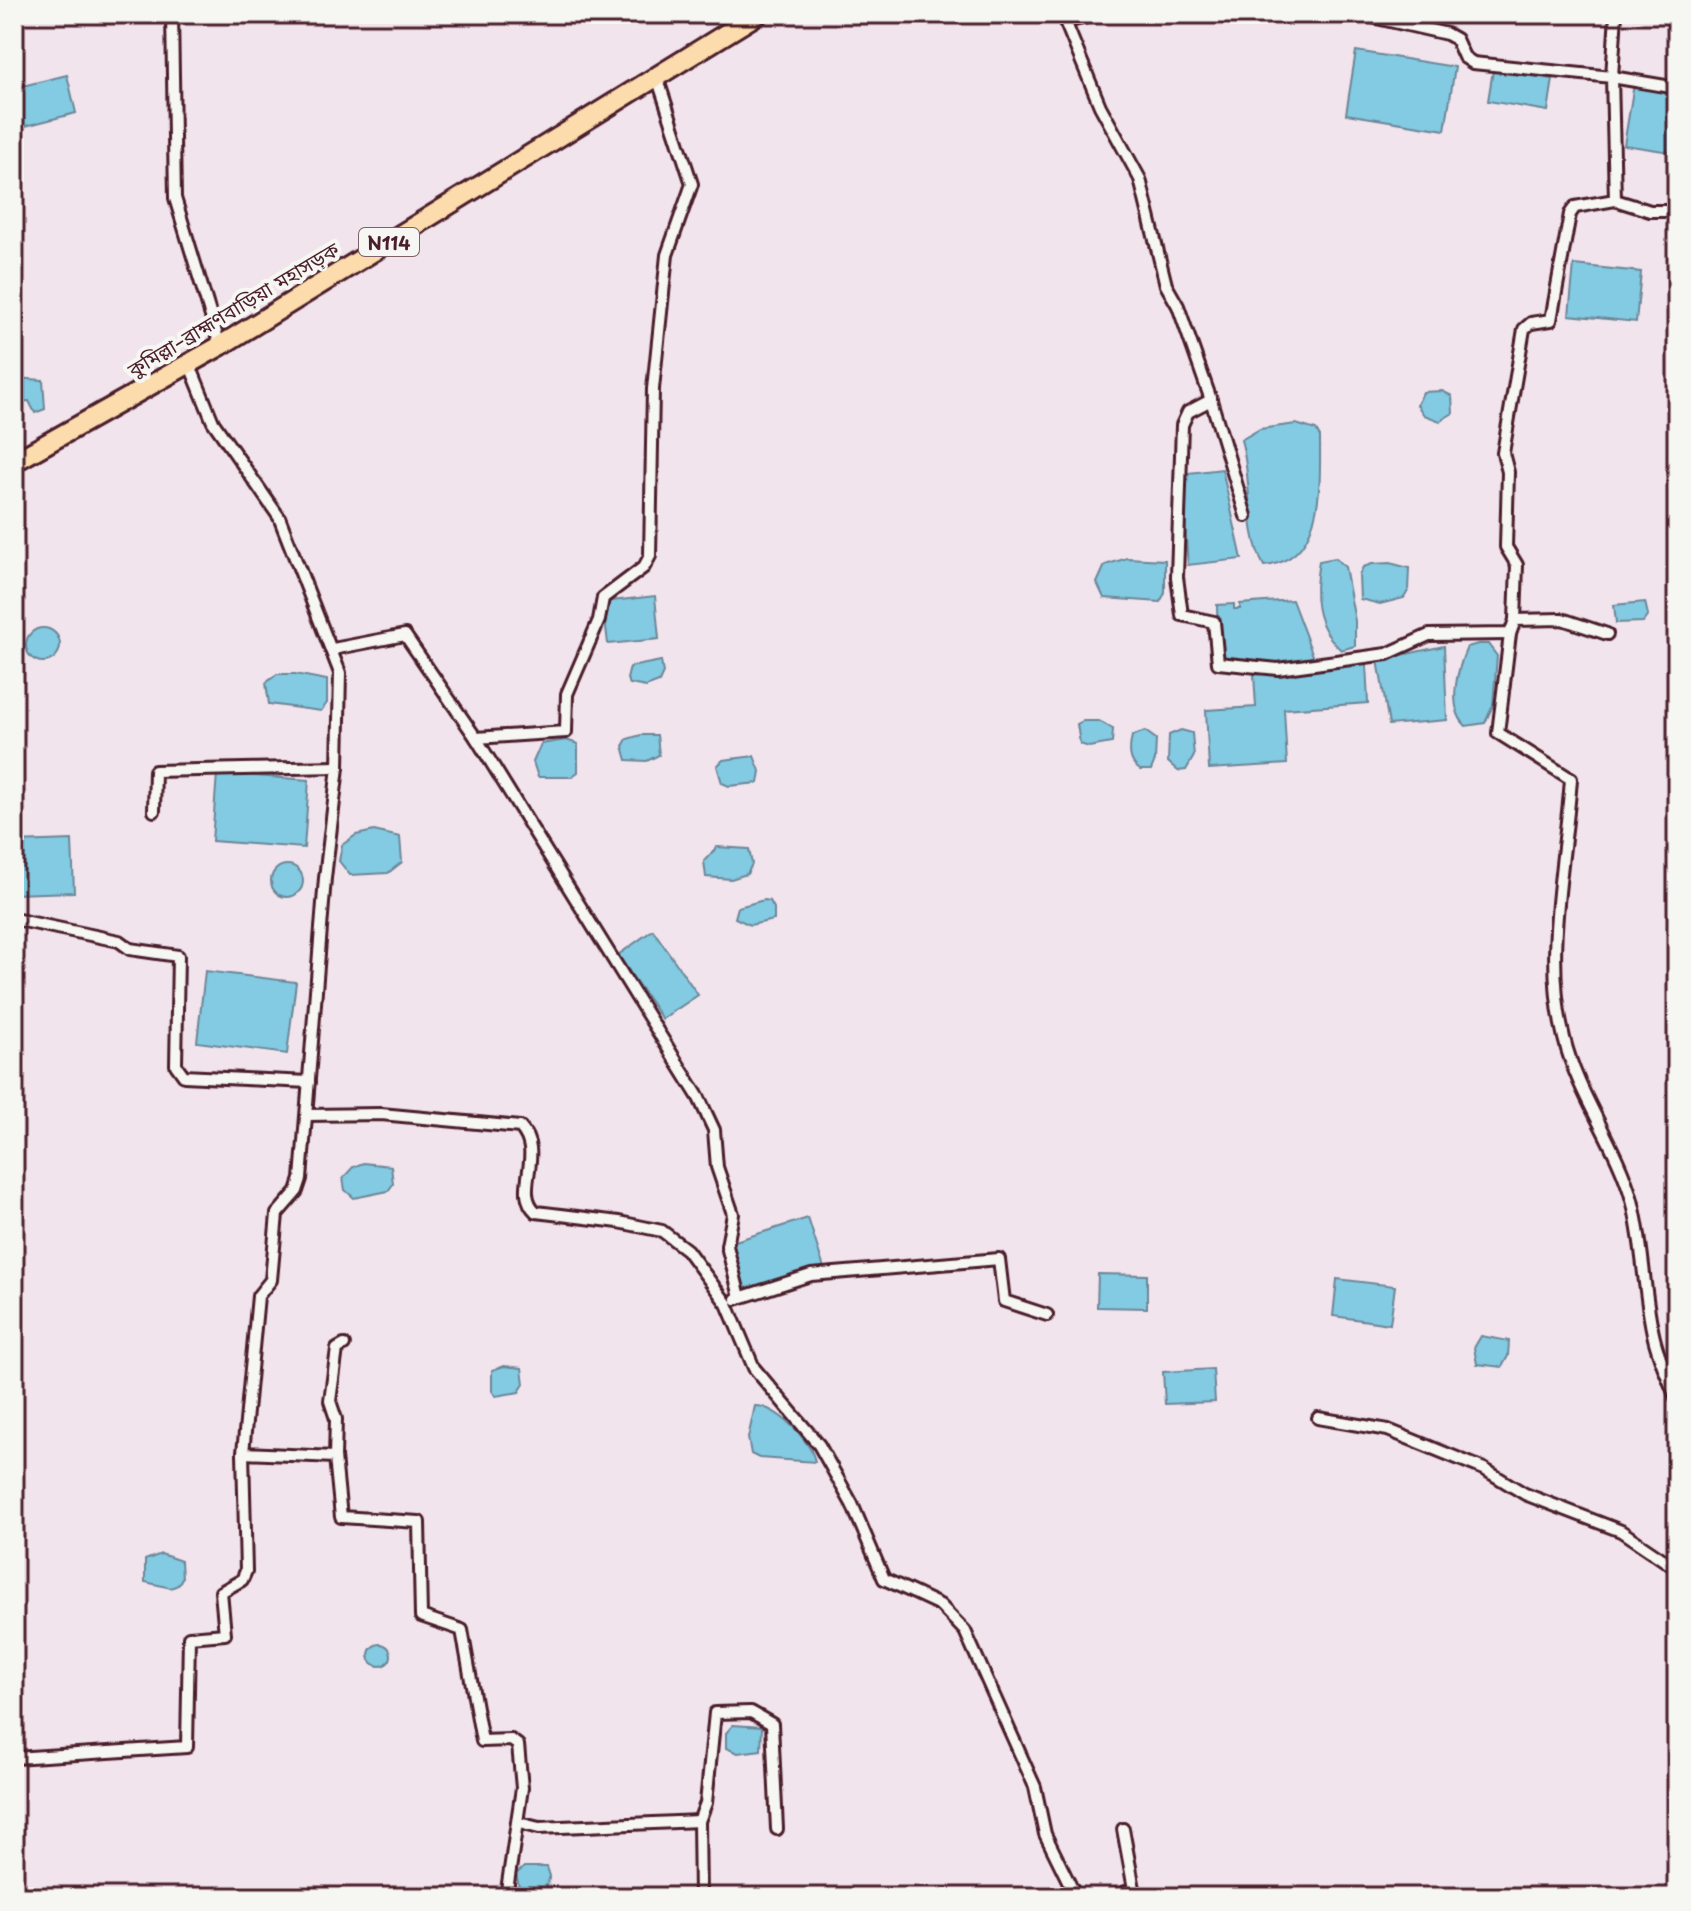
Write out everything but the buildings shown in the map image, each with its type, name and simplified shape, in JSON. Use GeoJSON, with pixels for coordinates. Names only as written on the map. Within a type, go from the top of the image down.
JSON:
{"type":"FeatureCollection","features":[{"type":"Feature","properties":{"kind":"highway","name":"কুমিল্লা–ব্রাহ্মণবাড়িয়া মহাসড়ক"},"geometry":{"type":"LineString","coordinates":[[14,462],[220,346],[758,14]]}},
{"type":"Feature","properties":{"kind":"street"},"geometry":{"type":"LineString","coordinates":[[172,14],[175,198],[220,346]]}},
{"type":"Feature","properties":{"kind":"street"},"geometry":{"type":"LineString","coordinates":[[1101,14],[1064,18],[1100,106],[1140,179],[1166,285],[1178,306],[1211,400],[1246,516]]}},
{"type":"Feature","properties":{"kind":"street"},"geometry":{"type":"LineString","coordinates":[[1359,14],[1447,34],[1456,39],[1464,57],[1473,63],[1612,77],[1677,88]]}},
{"type":"Feature","properties":{"kind":"street"},"geometry":{"type":"LineString","coordinates":[[1615,200],[1612,77],[1616,14]]}},
{"type":"Feature","properties":{"kind":"street"},"geometry":{"type":"LineString","coordinates":[[476,738],[566,732],[567,694],[599,620],[603,598],[644,567],[650,556],[653,389],[667,255],[693,177],[657,77]]}},
{"type":"Feature","properties":{"kind":"street"},"geometry":{"type":"LineString","coordinates":[[1677,211],[1650,211],[1615,200],[1575,207],[1570,214],[1551,320],[1531,323],[1524,329],[1503,453],[1508,472],[1506,547],[1517,565],[1515,620],[1510,634],[1498,733],[1571,779],[1557,905],[1558,1007],[1564,1040],[1578,1082],[1619,1158],[1633,1204],[1654,1339],[1677,1400]]}},
{"type":"Feature","properties":{"kind":"street"},"geometry":{"type":"LineString","coordinates":[[14,1758],[187,1747],[189,1637],[225,1634],[221,1592],[242,1580],[246,1571],[243,1453],[258,1296],[271,1280],[277,1214],[297,1191],[301,1179],[342,691],[333,649],[279,517],[213,422],[189,363]]}},
{"type":"Feature","properties":{"kind":"street"},"geometry":{"type":"LineString","coordinates":[[1211,400],[1188,412],[1182,425],[1177,577],[1182,615],[1214,622],[1216,662],[1278,669],[1387,654],[1429,635],[1510,634]]}},
{"type":"Feature","properties":{"kind":"street"},"geometry":{"type":"LineString","coordinates":[[1515,620],[1562,619],[1607,634]]}},
{"type":"Feature","properties":{"kind":"street"},"geometry":{"type":"LineString","coordinates":[[333,649],[405,635],[476,738],[699,1098],[714,1130],[717,1167],[733,1214],[727,1246],[740,1297]]}},
{"type":"Feature","properties":{"kind":"street"},"geometry":{"type":"LineString","coordinates":[[154,811],[155,771],[338,767]]}},
{"type":"Feature","properties":{"kind":"street"},"geometry":{"type":"LineString","coordinates":[[14,919],[119,941],[130,949],[178,956],[176,1065],[184,1076],[309,1082]]}},
{"type":"Feature","properties":{"kind":"street"},"geometry":{"type":"LineString","coordinates":[[307,1115],[381,1114],[520,1127],[532,1147],[527,1195],[529,1205],[536,1212],[619,1222],[662,1231],[687,1250],[727,1304],[754,1368],[819,1445],[852,1504],[884,1579],[940,1605],[965,1631],[1035,1787],[1045,1834],[1076,1897]]}},
{"type":"Feature","properties":{"kind":"street"},"geometry":{"type":"LineString","coordinates":[[727,1304],[811,1275],[999,1259],[1004,1301],[1047,1315]]}},
{"type":"Feature","properties":{"kind":"street"},"geometry":{"type":"LineString","coordinates":[[344,1345],[337,1349],[331,1391],[337,1433],[335,1457],[341,1517],[419,1522],[421,1616],[462,1630],[482,1741],[511,1740],[518,1745],[522,1788],[506,1897]]}},
{"type":"Feature","properties":{"kind":"street"},"geometry":{"type":"LineString","coordinates":[[1318,1418],[1388,1430],[1484,1469],[1525,1494],[1621,1531],[1677,1569]]}},
{"type":"Feature","properties":{"kind":"street"},"geometry":{"type":"LineString","coordinates":[[243,1453],[335,1457]]}},
{"type":"Feature","properties":{"kind":"street"},"geometry":{"type":"LineString","coordinates":[[700,1897],[699,1821],[706,1803],[715,1713],[751,1712],[772,1724],[777,1829]]}},
{"type":"Feature","properties":{"kind":"street"},"geometry":{"type":"LineString","coordinates":[[519,1823],[539,1828],[699,1821]]}},
{"type":"Feature","properties":{"kind":"street"},"geometry":{"type":"LineString","coordinates":[[1112,1897],[1134,1889],[1123,1829]]}},
{"type":"Feature","properties":{"kind":"water"},"geometry":{"type":"Polygon","coordinates":[[[1356,51],[1455,67],[1445,130],[1346,114],[1356,51]]]}},
{"type":"Feature","properties":{"kind":"water"},"geometry":{"type":"Polygon","coordinates":[[[1493,70],[1553,79],[1548,111],[1488,101],[1493,70]]]}},
{"type":"Feature","properties":{"kind":"water"},"geometry":{"type":"Polygon","coordinates":[[[67,75],[76,113],[14,129],[14,88],[67,75]]]}},
{"type":"Feature","properties":{"kind":"water"},"geometry":{"type":"Polygon","coordinates":[[[1634,84],[1677,91],[1677,153],[1624,145],[1634,84]]]}},
{"type":"Feature","properties":{"kind":"water"},"geometry":{"type":"Polygon","coordinates":[[[1574,265],[1641,272],[1636,322],[1569,315],[1574,265]]]}},
{"type":"Feature","properties":{"kind":"water"},"geometry":{"type":"Polygon","coordinates":[[[14,378],[43,380],[45,409],[35,413],[29,401],[14,402],[14,378]]]}},
{"type":"Feature","properties":{"kind":"water"},"geometry":{"type":"Polygon","coordinates":[[[1442,391],[1452,396],[1453,413],[1440,421],[1424,415],[1417,405],[1423,392],[1442,391]]]}},
{"type":"Feature","properties":{"kind":"water"},"geometry":{"type":"Polygon","coordinates":[[[1296,424],[1316,430],[1320,437],[1320,476],[1315,517],[1309,535],[1298,550],[1284,561],[1264,566],[1251,520],[1241,440],[1260,429],[1296,424]]]}},
{"type":"Feature","properties":{"kind":"water"},"geometry":{"type":"Polygon","coordinates":[[[1222,469],[1242,559],[1188,565],[1181,474],[1222,469]]]}},
{"type":"Feature","properties":{"kind":"water"},"geometry":{"type":"Polygon","coordinates":[[[1127,558],[1165,560],[1165,593],[1160,602],[1104,598],[1097,583],[1105,565],[1127,558]]]}},
{"type":"Feature","properties":{"kind":"water"},"geometry":{"type":"Polygon","coordinates":[[[1335,558],[1345,567],[1355,621],[1355,646],[1341,650],[1325,630],[1316,598],[1319,561],[1335,558]]]}},
{"type":"Feature","properties":{"kind":"water"},"geometry":{"type":"Polygon","coordinates":[[[1390,563],[1409,568],[1408,591],[1404,598],[1380,604],[1360,599],[1359,575],[1363,567],[1390,563]]]}},
{"type":"Feature","properties":{"kind":"water"},"geometry":{"type":"Polygon","coordinates":[[[655,596],[659,639],[608,644],[603,602],[655,596]]]}},
{"type":"Feature","properties":{"kind":"water"},"geometry":{"type":"Polygon","coordinates":[[[1292,600],[1315,661],[1279,665],[1218,659],[1217,605],[1234,604],[1234,609],[1240,609],[1240,604],[1292,600]]]}},
{"type":"Feature","properties":{"kind":"water"},"geometry":{"type":"Polygon","coordinates":[[[1645,602],[1648,615],[1643,622],[1616,623],[1614,605],[1645,602]]]}},
{"type":"Feature","properties":{"kind":"water"},"geometry":{"type":"Polygon","coordinates":[[[43,628],[55,633],[60,645],[55,657],[43,662],[31,657],[26,645],[31,633],[43,628]]]}},
{"type":"Feature","properties":{"kind":"water"},"geometry":{"type":"Polygon","coordinates":[[[1488,644],[1497,656],[1493,705],[1485,723],[1466,726],[1456,709],[1456,687],[1467,647],[1488,644]]]}},
{"type":"Feature","properties":{"kind":"water"},"geometry":{"type":"Polygon","coordinates":[[[1444,646],[1447,720],[1389,725],[1378,660],[1444,646]]]}},
{"type":"Feature","properties":{"kind":"water"},"geometry":{"type":"Polygon","coordinates":[[[661,661],[663,673],[659,682],[646,687],[630,684],[627,679],[630,667],[661,661]]]}},
{"type":"Feature","properties":{"kind":"water"},"geometry":{"type":"Polygon","coordinates":[[[1366,663],[1368,703],[1284,709],[1287,764],[1209,769],[1206,710],[1256,707],[1254,675],[1366,663]]]}},
{"type":"Feature","properties":{"kind":"water"},"geometry":{"type":"Polygon","coordinates":[[[277,674],[327,680],[327,703],[321,711],[269,704],[266,683],[277,674]]]}},
{"type":"Feature","properties":{"kind":"water"},"geometry":{"type":"Polygon","coordinates":[[[1099,721],[1113,729],[1112,743],[1089,747],[1080,744],[1077,724],[1099,721]]]}},
{"type":"Feature","properties":{"kind":"water"},"geometry":{"type":"Polygon","coordinates":[[[1181,730],[1192,733],[1194,756],[1186,770],[1178,771],[1168,762],[1169,735],[1181,730]]]}},
{"type":"Feature","properties":{"kind":"water"},"geometry":{"type":"Polygon","coordinates":[[[1145,731],[1156,739],[1151,770],[1140,770],[1130,755],[1132,736],[1145,731]]]}},
{"type":"Feature","properties":{"kind":"water"},"geometry":{"type":"Polygon","coordinates":[[[657,735],[659,755],[647,761],[627,760],[623,746],[627,739],[657,735]]]}},
{"type":"Feature","properties":{"kind":"water"},"geometry":{"type":"Polygon","coordinates":[[[566,740],[578,744],[578,772],[571,777],[538,777],[533,762],[541,744],[566,740]]]}},
{"type":"Feature","properties":{"kind":"water"},"geometry":{"type":"Polygon","coordinates":[[[754,756],[760,771],[758,783],[729,786],[722,783],[717,766],[723,760],[754,756]]]}},
{"type":"Feature","properties":{"kind":"water"},"geometry":{"type":"Polygon","coordinates":[[[217,773],[309,780],[304,848],[212,841],[217,773]]]}},
{"type":"Feature","properties":{"kind":"water"},"geometry":{"type":"Polygon","coordinates":[[[374,831],[400,837],[402,862],[388,873],[350,875],[339,861],[342,845],[356,835],[374,831]]]}},
{"type":"Feature","properties":{"kind":"water"},"geometry":{"type":"Polygon","coordinates":[[[72,840],[74,892],[14,894],[14,842],[72,840]]]}},
{"type":"Feature","properties":{"kind":"water"},"geometry":{"type":"Polygon","coordinates":[[[717,847],[749,849],[752,864],[747,874],[731,879],[706,877],[704,861],[717,847]]]}},
{"type":"Feature","properties":{"kind":"water"},"geometry":{"type":"Polygon","coordinates":[[[287,865],[298,870],[303,881],[298,892],[287,897],[276,892],[271,881],[276,870],[287,865]]]}},
{"type":"Feature","properties":{"kind":"water"},"geometry":{"type":"Polygon","coordinates":[[[770,901],[774,908],[774,920],[750,925],[735,918],[738,907],[770,901]]]}},
{"type":"Feature","properties":{"kind":"water"},"geometry":{"type":"Polygon","coordinates":[[[653,930],[698,995],[662,1019],[618,955],[653,930]]]}},
{"type":"Feature","properties":{"kind":"water"},"geometry":{"type":"Polygon","coordinates":[[[205,971],[296,982],[287,1054],[197,1042],[205,971]]]}},
{"type":"Feature","properties":{"kind":"water"},"geometry":{"type":"Polygon","coordinates":[[[363,1163],[391,1166],[393,1184],[388,1191],[354,1198],[345,1190],[343,1178],[353,1167],[363,1163]]]}},
{"type":"Feature","properties":{"kind":"water"},"geometry":{"type":"Polygon","coordinates":[[[808,1218],[824,1268],[745,1294],[729,1243],[808,1218]]]}},
{"type":"Feature","properties":{"kind":"water"},"geometry":{"type":"Polygon","coordinates":[[[1098,1274],[1147,1275],[1147,1308],[1097,1307],[1098,1274]]]}},
{"type":"Feature","properties":{"kind":"water"},"geometry":{"type":"Polygon","coordinates":[[[1337,1279],[1395,1286],[1390,1324],[1333,1316],[1337,1279]]]}},
{"type":"Feature","properties":{"kind":"water"},"geometry":{"type":"Polygon","coordinates":[[[1481,1336],[1509,1341],[1508,1356],[1502,1367],[1477,1364],[1474,1348],[1481,1336]]]}},
{"type":"Feature","properties":{"kind":"water"},"geometry":{"type":"Polygon","coordinates":[[[504,1366],[522,1368],[524,1384],[519,1392],[496,1396],[492,1391],[492,1370],[504,1366]]]}},
{"type":"Feature","properties":{"kind":"water"},"geometry":{"type":"Polygon","coordinates":[[[1213,1369],[1215,1402],[1165,1404],[1163,1372],[1213,1369]]]}},
{"type":"Feature","properties":{"kind":"water"},"geometry":{"type":"Polygon","coordinates":[[[755,1406],[773,1411],[792,1426],[807,1444],[815,1462],[759,1458],[751,1454],[748,1438],[755,1406]]]}},
{"type":"Feature","properties":{"kind":"water"},"geometry":{"type":"Polygon","coordinates":[[[161,1554],[181,1561],[182,1578],[178,1585],[171,1588],[145,1582],[145,1560],[161,1554]]]}},
{"type":"Feature","properties":{"kind":"water"},"geometry":{"type":"Polygon","coordinates":[[[376,1644],[384,1644],[391,1655],[384,1666],[376,1666],[369,1659],[369,1651],[376,1644]]]}},
{"type":"Feature","properties":{"kind":"water"},"geometry":{"type":"Polygon","coordinates":[[[733,1725],[762,1727],[761,1750],[738,1753],[726,1748],[726,1733],[733,1725]]]}},
{"type":"Feature","properties":{"kind":"water"},"geometry":{"type":"Polygon","coordinates":[[[524,1867],[547,1867],[550,1876],[546,1888],[519,1887],[516,1874],[524,1867]]]}}]}
